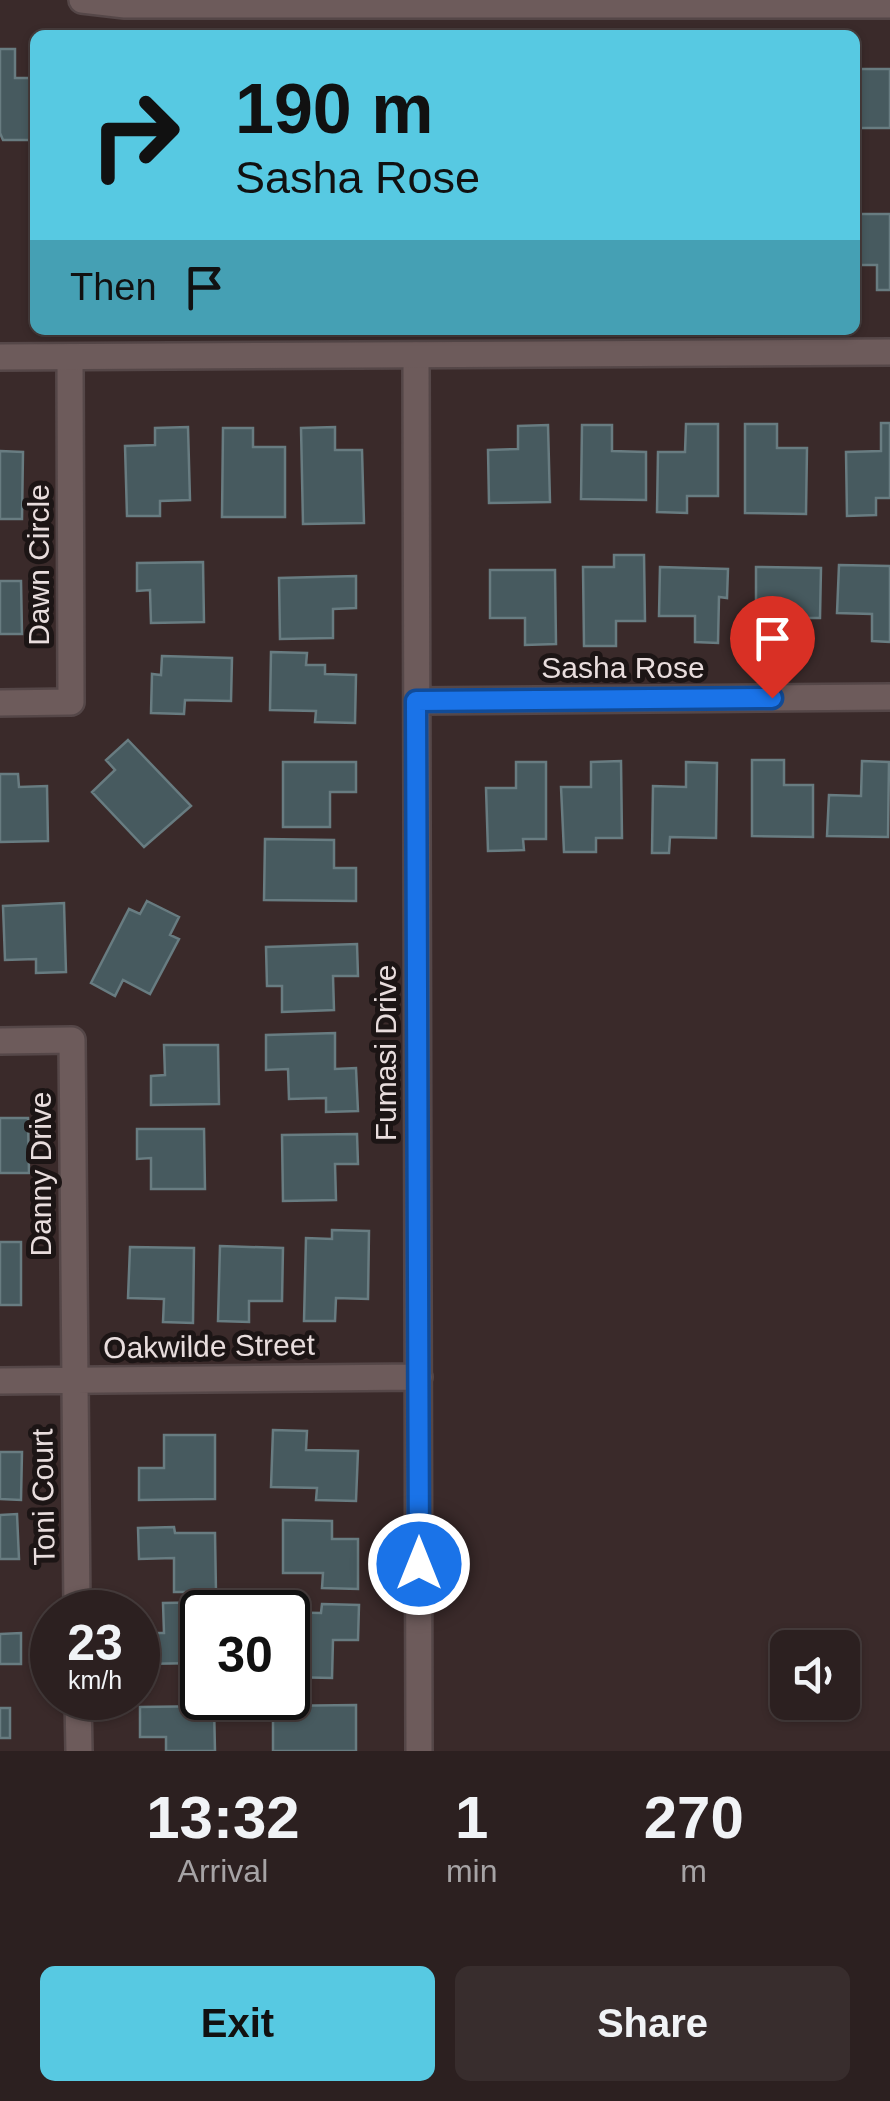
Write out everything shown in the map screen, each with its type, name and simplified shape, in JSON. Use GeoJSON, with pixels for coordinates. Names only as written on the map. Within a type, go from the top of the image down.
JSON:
{"type":"FeatureCollection","features":[{"type":"Feature","properties":{"kind":"street"},"geometry":{"type":"LineString","coordinates":[[82,0],[125,5],[890,5]]}},
{"type":"Feature","properties":{"kind":"street"},"geometry":{"type":"LineString","coordinates":[[0,357],[890,352]]}},
{"type":"Feature","properties":{"kind":"street","name":"Fumasi Drive"},"geometry":{"type":"LineString","coordinates":[[416,354],[419,1751]]}},
{"type":"Feature","properties":{"kind":"street","name":"Dawn Circle"},"geometry":{"type":"LineString","coordinates":[[0,703],[72,702],[70,356]]}},
{"type":"Feature","properties":{"kind":"street","name":"Sasha Rose"},"geometry":{"type":"LineString","coordinates":[[416,701],[890,697]]}},
{"type":"Feature","properties":{"kind":"street","name":"Danny Drive"},"geometry":{"type":"LineString","coordinates":[[0,1041],[72,1040],[74,1380]]}},
{"type":"Feature","properties":{"kind":"street","name":"Oakwilde Street"},"geometry":{"type":"LineString","coordinates":[[0,1381],[418,1377]]}},
{"type":"Feature","properties":{"kind":"street","name":"Toni Court"},"geometry":{"type":"LineString","coordinates":[[74,1380],[77,1590]]}},
{"type":"Feature","properties":{"kind":"street"},"geometry":{"type":"LineString","coordinates":[[78,1720],[79,1751]]}},
{"type":"Feature","properties":{"kind":"building"},"geometry":{"type":"Polygon","coordinates":[[[0,49],[15,49],[15,78],[30,78],[30,140],[3,140],[0,49]]]}},
{"type":"Feature","properties":{"kind":"building"},"geometry":{"type":"Polygon","coordinates":[[[860,69],[890,69],[890,128],[860,128],[860,69]]]}},
{"type":"Feature","properties":{"kind":"building"},"geometry":{"type":"Polygon","coordinates":[[[860,214],[890,214],[890,290],[877,290],[877,265],[860,265],[860,214]]]}},
{"type":"Feature","properties":{"kind":"building"},"geometry":{"type":"Polygon","coordinates":[[[881,423],[890,423],[890,498],[876,498],[876,515],[847,516],[846,452],[881,451],[881,423]]]}},
{"type":"Feature","properties":{"kind":"building"},"geometry":{"type":"Polygon","coordinates":[[[686,424],[718,424],[718,496],[687,496],[687,513],[657,512],[658,452],[685,452],[686,424]]]}},
{"type":"Feature","properties":{"kind":"building"},"geometry":{"type":"Polygon","coordinates":[[[745,424],[777,424],[777,448],[807,448],[806,514],[745,513],[745,424]]]}},
{"type":"Feature","properties":{"kind":"building"},"geometry":{"type":"Polygon","coordinates":[[[548,425],[550,502],[489,503],[488,450],[518,449],[518,426],[548,425]]]}},
{"type":"Feature","properties":{"kind":"building"},"geometry":{"type":"Polygon","coordinates":[[[582,425],[612,425],[612,451],[646,452],[646,500],[581,499],[582,425]]]}},
{"type":"Feature","properties":{"kind":"building"},"geometry":{"type":"Polygon","coordinates":[[[188,427],[190,500],[160,501],[160,516],[127,516],[125,446],[155,445],[155,428],[188,427]]]}},
{"type":"Feature","properties":{"kind":"building"},"geometry":{"type":"Polygon","coordinates":[[[335,427],[335,450],[362,450],[364,523],[303,524],[301,428],[335,427]]]}},
{"type":"Feature","properties":{"kind":"building"},"geometry":{"type":"Polygon","coordinates":[[[223,428],[253,428],[253,447],[285,447],[285,517],[222,517],[223,428]]]}},
{"type":"Feature","properties":{"kind":"building"},"geometry":{"type":"Polygon","coordinates":[[[0,451],[23,452],[22,519],[0,519],[0,451]]]}},
{"type":"Feature","properties":{"kind":"building"},"geometry":{"type":"Polygon","coordinates":[[[614,555],[644,555],[645,621],[616,621],[616,646],[584,646],[583,567],[614,567],[614,555]]]}},
{"type":"Feature","properties":{"kind":"building"},"geometry":{"type":"Polygon","coordinates":[[[203,562],[204,622],[151,623],[150,590],[137,591],[137,563],[203,562]]]}},
{"type":"Feature","properties":{"kind":"building"},"geometry":{"type":"Polygon","coordinates":[[[839,565],[890,566],[890,642],[872,641],[872,614],[837,613],[839,565]]]}},
{"type":"Feature","properties":{"kind":"building"},"geometry":{"type":"Polygon","coordinates":[[[660,567],[728,569],[727,598],[719,597],[718,643],[695,642],[695,616],[659,616],[660,567]]]}},
{"type":"Feature","properties":{"kind":"building"},"geometry":{"type":"Polygon","coordinates":[[[756,567],[821,568],[820,618],[787,618],[787,643],[756,643],[756,567]]]}},
{"type":"Feature","properties":{"kind":"building"},"geometry":{"type":"Polygon","coordinates":[[[490,570],[555,570],[556,644],[525,645],[525,618],[490,618],[490,570]]]}},
{"type":"Feature","properties":{"kind":"building"},"geometry":{"type":"Polygon","coordinates":[[[356,576],[356,608],[333,609],[333,638],[280,639],[279,578],[356,576]]]}},
{"type":"Feature","properties":{"kind":"building"},"geometry":{"type":"Polygon","coordinates":[[[0,581],[21,581],[22,634],[0,634],[0,581]]]}},
{"type":"Feature","properties":{"kind":"building"},"geometry":{"type":"Polygon","coordinates":[[[271,652],[307,653],[306,665],[325,665],[325,674],[356,675],[355,723],[315,722],[316,711],[270,710],[271,652]]]}},
{"type":"Feature","properties":{"kind":"building"},"geometry":{"type":"Polygon","coordinates":[[[162,656],[232,658],[231,701],[185,700],[184,714],[151,713],[152,674],[161,675],[162,656]]]}},
{"type":"Feature","properties":{"kind":"building"},"geometry":{"type":"Polygon","coordinates":[[[128,740],[191,806],[144,847],[92,792],[115,770],[106,760],[128,740]]]}},
{"type":"Feature","properties":{"kind":"building"},"geometry":{"type":"Polygon","coordinates":[[[752,760],[784,760],[784,785],[813,785],[813,837],[752,836],[752,760]]]}},
{"type":"Feature","properties":{"kind":"building"},"geometry":{"type":"Polygon","coordinates":[[[621,761],[622,838],[596,838],[596,852],[564,852],[561,787],[591,787],[591,762],[621,761]]]}},
{"type":"Feature","properties":{"kind":"building"},"geometry":{"type":"Polygon","coordinates":[[[862,761],[889,762],[888,837],[827,836],[829,795],[861,796],[862,761]]]}},
{"type":"Feature","properties":{"kind":"building"},"geometry":{"type":"Polygon","coordinates":[[[283,762],[356,762],[356,792],[330,792],[330,827],[283,827],[283,762]]]}},
{"type":"Feature","properties":{"kind":"building"},"geometry":{"type":"Polygon","coordinates":[[[516,762],[546,762],[546,839],[523,839],[524,850],[488,851],[486,788],[516,788],[516,762]]]}},
{"type":"Feature","properties":{"kind":"building"},"geometry":{"type":"Polygon","coordinates":[[[686,762],[717,763],[716,838],[670,837],[669,853],[652,853],[653,786],[686,787],[686,762]]]}},
{"type":"Feature","properties":{"kind":"building"},"geometry":{"type":"Polygon","coordinates":[[[0,774],[18,774],[19,787],[47,786],[48,841],[0,842],[0,774]]]}},
{"type":"Feature","properties":{"kind":"building"},"geometry":{"type":"Polygon","coordinates":[[[265,839],[334,840],[334,868],[356,868],[356,901],[264,900],[265,839]]]}},
{"type":"Feature","properties":{"kind":"building"},"geometry":{"type":"Polygon","coordinates":[[[147,901],[179,917],[170,935],[179,939],[150,994],[123,980],[115,996],[91,983],[129,909],[140,914],[147,901]]]}},
{"type":"Feature","properties":{"kind":"building"},"geometry":{"type":"Polygon","coordinates":[[[64,903],[66,972],[36,973],[36,959],[5,960],[3,906],[64,903]]]}},
{"type":"Feature","properties":{"kind":"building"},"geometry":{"type":"Polygon","coordinates":[[[357,944],[358,976],[333,976],[334,1010],[282,1012],[282,986],[267,986],[266,947],[357,944]]]}},
{"type":"Feature","properties":{"kind":"building"},"geometry":{"type":"Polygon","coordinates":[[[335,1033],[335,1069],[356,1068],[358,1111],[326,1112],[326,1098],[289,1099],[288,1069],[266,1070],[266,1035],[335,1033]]]}},
{"type":"Feature","properties":{"kind":"building"},"geometry":{"type":"Polygon","coordinates":[[[164,1045],[218,1045],[219,1104],[151,1105],[151,1076],[165,1075],[164,1045]]]}},
{"type":"Feature","properties":{"kind":"building"},"geometry":{"type":"Polygon","coordinates":[[[0,1118],[28,1118],[29,1173],[0,1173],[0,1118]]]}},
{"type":"Feature","properties":{"kind":"building"},"geometry":{"type":"Polygon","coordinates":[[[137,1129],[204,1129],[205,1189],[151,1189],[151,1158],[137,1159],[137,1129]]]}},
{"type":"Feature","properties":{"kind":"building"},"geometry":{"type":"Polygon","coordinates":[[[357,1134],[358,1164],[335,1164],[336,1200],[283,1201],[282,1135],[357,1134]]]}},
{"type":"Feature","properties":{"kind":"building"},"geometry":{"type":"Polygon","coordinates":[[[332,1230],[369,1231],[368,1299],[336,1298],[335,1321],[304,1321],[306,1238],[332,1239],[332,1230]]]}},
{"type":"Feature","properties":{"kind":"building"},"geometry":{"type":"Polygon","coordinates":[[[0,1242],[21,1242],[21,1305],[0,1305],[0,1242]]]}},
{"type":"Feature","properties":{"kind":"building"},"geometry":{"type":"Polygon","coordinates":[[[220,1246],[283,1248],[282,1301],[249,1301],[249,1322],[218,1321],[220,1246]]]}},
{"type":"Feature","properties":{"kind":"building"},"geometry":{"type":"Polygon","coordinates":[[[130,1247],[194,1248],[193,1323],[163,1322],[164,1299],[128,1298],[130,1247]]]}},
{"type":"Feature","properties":{"kind":"building"},"geometry":{"type":"Polygon","coordinates":[[[273,1430],[307,1431],[306,1450],[358,1451],[356,1501],[316,1500],[317,1488],[271,1487],[273,1430]]]}},
{"type":"Feature","properties":{"kind":"building"},"geometry":{"type":"Polygon","coordinates":[[[164,1435],[215,1435],[215,1499],[139,1500],[139,1468],[164,1468],[164,1435]]]}},
{"type":"Feature","properties":{"kind":"building"},"geometry":{"type":"Polygon","coordinates":[[[0,1452],[22,1452],[21,1500],[0,1499],[0,1452]]]}},
{"type":"Feature","properties":{"kind":"building"},"geometry":{"type":"Polygon","coordinates":[[[17,1514],[19,1559],[0,1559],[0,1515],[17,1514]]]}},
{"type":"Feature","properties":{"kind":"building"},"geometry":{"type":"Polygon","coordinates":[[[283,1520],[332,1521],[332,1539],[358,1539],[358,1589],[322,1588],[323,1573],[283,1573],[283,1520]]]}},
{"type":"Feature","properties":{"kind":"building"},"geometry":{"type":"Polygon","coordinates":[[[174,1527],[175,1533],[215,1533],[216,1590],[174,1592],[174,1558],[139,1559],[138,1528],[174,1527]]]}},
{"type":"Feature","properties":{"kind":"building"},"geometry":{"type":"Polygon","coordinates":[[[163,1603],[180,1603],[180,1663],[160,1664],[163,1603]]]}},
{"type":"Feature","properties":{"kind":"building"},"geometry":{"type":"Polygon","coordinates":[[[322,1604],[359,1605],[358,1640],[333,1640],[332,1678],[310,1678],[310,1613],[321,1613],[322,1604]]]}},
{"type":"Feature","properties":{"kind":"building"},"geometry":{"type":"Polygon","coordinates":[[[21,1633],[21,1664],[0,1664],[0,1634],[21,1633]]]}},
{"type":"Feature","properties":{"kind":"building"},"geometry":{"type":"Polygon","coordinates":[[[356,1705],[356,1751],[273,1751],[273,1720],[310,1720],[310,1706],[356,1705]]]}},
{"type":"Feature","properties":{"kind":"building"},"geometry":{"type":"Polygon","coordinates":[[[180,1706],[180,1720],[214,1720],[215,1751],[166,1751],[166,1737],[140,1737],[140,1720],[160,1720],[160,1707],[180,1706]]]}},
{"type":"Feature","properties":{"kind":"building"},"geometry":{"type":"Polygon","coordinates":[[[0,1708],[10,1708],[10,1738],[0,1738],[0,1708]]]}},
{"type":"Feature","properties":{"kind":"route"},"geometry":{"type":"LineString","coordinates":[[419,1564],[416,701],[772,698]]}}]}
